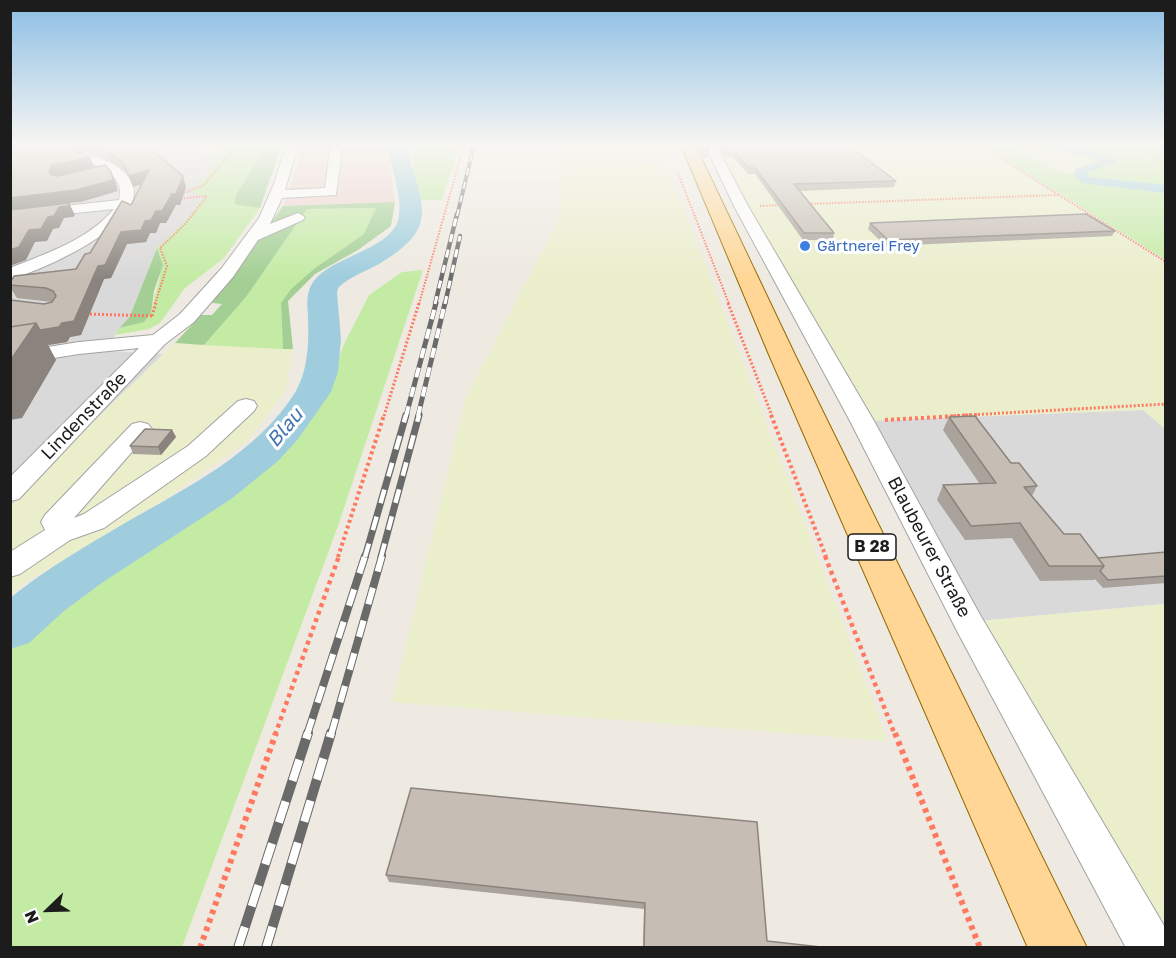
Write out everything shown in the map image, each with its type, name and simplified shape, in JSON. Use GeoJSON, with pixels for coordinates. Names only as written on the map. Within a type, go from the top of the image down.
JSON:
{"type":"FeatureCollection","features":[{"type":"Feature","properties":{"kind":"main road","name":"B 28"},"geometry":{"type":"LineString","coordinates":[[699,190],[783,357],[1058,948]]}},
{"type":"Feature","properties":{"kind":"street"},"geometry":{"type":"LineString","coordinates":[[10,274],[74,247],[91,237],[116,216],[126,203],[129,190]]}},
{"type":"Feature","properties":{"kind":"street","name":"Lindenstraße"},"geometry":{"type":"LineString","coordinates":[[10,493],[158,340],[187,318],[227,273],[266,219],[278,190]]}},
{"type":"Feature","properties":{"kind":"street"},"geometry":{"type":"LineString","coordinates":[[277,194],[331,192],[331,190]]}},
{"type":"Feature","properties":{"kind":"street","name":"Blaubeurer Straße"},"geometry":{"type":"LineString","coordinates":[[733,190],[862,421],[968,622],[1151,948]]}},
{"type":"Feature","properties":{"kind":"street"},"geometry":{"type":"LineString","coordinates":[[10,216],[126,203]]}},
{"type":"Feature","properties":{"kind":"street"},"geometry":{"type":"LineString","coordinates":[[254,237],[298,217]]}},
{"type":"Feature","properties":{"kind":"street"},"geometry":{"type":"LineString","coordinates":[[10,359],[79,348],[158,340]]}},
{"type":"Feature","properties":{"kind":"street"},"geometry":{"type":"LineString","coordinates":[[10,566],[60,533],[94,521],[197,451],[246,406]]}},
{"type":"Feature","properties":{"kind":"street"},"geometry":{"type":"LineString","coordinates":[[60,533],[55,522],[140,429]]}},
{"type":"Feature","properties":{"kind":"path"},"geometry":{"type":"LineString","coordinates":[[172,196],[194,190]]}},
{"type":"Feature","properties":{"kind":"path"},"geometry":{"type":"LineString","coordinates":[[201,190],[207,196]]}},
{"type":"Feature","properties":{"kind":"path"},"geometry":{"type":"LineString","coordinates":[[200,948],[349,526],[430,269],[452,190]]}},
{"type":"Feature","properties":{"kind":"path"},"geometry":{"type":"LineString","coordinates":[[692,190],[742,345],[980,948]]}},
{"type":"Feature","properties":{"kind":"path"},"geometry":{"type":"LineString","coordinates":[[1051,190],[1166,262]]}},
{"type":"Feature","properties":{"kind":"path"},"geometry":{"type":"LineString","coordinates":[[800,204],[1059,195]]}},
{"type":"Feature","properties":{"kind":"path"},"geometry":{"type":"LineString","coordinates":[[175,199],[207,196]]}},
{"type":"Feature","properties":{"kind":"path"},"geometry":{"type":"LineString","coordinates":[[81,314],[152,316],[167,266],[160,248],[191,217],[207,196]]}},
{"type":"Feature","properties":{"kind":"path"},"geometry":{"type":"LineString","coordinates":[[741,206],[788,205]]}},
{"type":"Feature","properties":{"kind":"path"},"geometry":{"type":"LineString","coordinates":[[862,421],[1166,404]]}},
{"type":"Feature","properties":{"kind":"shaded area"},"geometry":{"type":"Polygon","coordinates":[[[11,190],[193,190],[192,191],[205,197],[184,223],[157,248],[130,316],[115,335],[108,351],[163,354],[60,454],[11,506],[11,190]]]}},
{"type":"Feature","properties":{"kind":"shaded area"},"geometry":{"type":"Polygon","coordinates":[[[289,190],[393,190],[395,202],[283,206],[289,190]]]}},
{"type":"Feature","properties":{"kind":"shaded area"},"geometry":{"type":"Polygon","coordinates":[[[1144,410],[1165,429],[1165,604],[979,621],[862,421],[1144,410]]]}},
{"type":"Feature","properties":{"kind":"green space"},"geometry":{"type":"Polygon","coordinates":[[[239,190],[266,190],[260,208],[238,205],[235,203],[235,197],[239,190]]]}},
{"type":"Feature","properties":{"kind":"green space"},"geometry":{"type":"Polygon","coordinates":[[[244,190],[238,205],[260,208],[224,258],[185,288],[160,323],[149,329],[115,335],[120,328],[130,326],[151,313],[161,272],[157,248],[184,223],[204,197],[191,191],[244,190]]]}},
{"type":"Feature","properties":{"kind":"green space"},"geometry":{"type":"Polygon","coordinates":[[[415,190],[445,190],[442,200],[415,200],[415,190]]]}},
{"type":"Feature","properties":{"kind":"green space"},"geometry":{"type":"Polygon","coordinates":[[[560,190],[677,190],[888,741],[392,702],[466,398],[560,217],[560,190]]]}},
{"type":"Feature","properties":{"kind":"green space"},"geometry":{"type":"Polygon","coordinates":[[[738,190],[1049,190],[1165,264],[1165,429],[1143,410],[862,421],[738,190]]]}},
{"type":"Feature","properties":{"kind":"green space"},"geometry":{"type":"Polygon","coordinates":[[[1053,190],[1165,190],[1165,260],[1053,190]]]}},
{"type":"Feature","properties":{"kind":"green space"},"geometry":{"type":"Polygon","coordinates":[[[395,202],[391,226],[358,250],[315,274],[288,301],[293,349],[283,349],[281,303],[291,289],[315,268],[364,234],[376,208],[307,209],[246,297],[204,345],[175,343],[201,315],[212,315],[222,304],[212,303],[283,206],[395,202]]]}},
{"type":"Feature","properties":{"kind":"green space"},"geometry":{"type":"Polygon","coordinates":[[[376,208],[364,234],[315,268],[291,289],[281,303],[283,349],[204,345],[246,297],[307,209],[376,208]]]}},
{"type":"Feature","properties":{"kind":"green space"},"geometry":{"type":"Polygon","coordinates":[[[157,248],[163,265],[154,291],[151,313],[144,322],[120,328],[130,316],[157,248]]]}},
{"type":"Feature","properties":{"kind":"green space"},"geometry":{"type":"Polygon","coordinates":[[[423,270],[338,526],[182,947],[11,947],[11,641],[39,614],[115,559],[247,480],[300,431],[328,386],[345,342],[369,295],[402,272],[423,270]]]}},
{"type":"Feature","properties":{"kind":"green space"},"geometry":{"type":"Polygon","coordinates":[[[175,343],[293,349],[286,390],[249,440],[165,500],[22,584],[11,595],[11,506],[60,454],[175,343]]]}},
{"type":"Feature","properties":{"kind":"green space"},"geometry":{"type":"Polygon","coordinates":[[[1165,604],[1165,943],[979,621],[1165,604]]]}},
{"type":"Feature","properties":{"kind":"building"},"geometry":{"type":"Polygon","coordinates":[[[10,190],[77,190],[76,190],[10,198],[10,190]]]}},
{"type":"Feature","properties":{"kind":"building"},"geometry":{"type":"Polygon","coordinates":[[[139,190],[178,190],[176,194],[172,194],[162,211],[156,211],[151,220],[145,221],[141,230],[121,232],[105,265],[98,266],[74,321],[62,323],[59,327],[40,330],[36,323],[10,327],[10,300],[44,304],[52,302],[56,296],[53,291],[46,288],[10,285],[14,276],[76,269],[85,254],[90,253],[122,201],[131,205],[139,190]]]}},
{"type":"Feature","properties":{"kind":"building"},"geometry":{"type":"Polygon","coordinates":[[[771,190],[799,190],[834,233],[804,233],[771,190]]]}},
{"type":"Feature","properties":{"kind":"building"},"geometry":{"type":"Polygon","coordinates":[[[69,203],[68,206],[59,207],[54,216],[48,217],[41,229],[29,230],[19,247],[10,250],[10,210],[69,203]]]}},
{"type":"Feature","properties":{"kind":"building"},"geometry":{"type":"Polygon","coordinates":[[[1086,214],[1115,231],[888,240],[870,223],[1086,214]]]}},
{"type":"Feature","properties":{"kind":"building"},"geometry":{"type":"Polygon","coordinates":[[[36,323],[10,361],[10,327],[36,323]]]}},
{"type":"Feature","properties":{"kind":"building"},"geometry":{"type":"Polygon","coordinates":[[[975,416],[1011,463],[1019,463],[1037,486],[1024,487],[1064,534],[1080,534],[1104,566],[1049,566],[1020,523],[971,526],[943,485],[996,483],[949,417],[975,416]]]}},
{"type":"Feature","properties":{"kind":"building"},"geometry":{"type":"Polygon","coordinates":[[[145,429],[172,430],[158,447],[130,446],[145,429]]]}},
{"type":"Feature","properties":{"kind":"building"},"geometry":{"type":"Polygon","coordinates":[[[1166,552],[1166,576],[1108,580],[1100,571],[1104,566],[1098,558],[1166,552]]]}},
{"type":"Feature","properties":{"kind":"building"},"geometry":{"type":"Polygon","coordinates":[[[411,788],[757,822],[767,941],[830,948],[644,948],[645,903],[386,875],[411,788]]]}},
{"type":"Feature","properties":{"kind":"waterway","name":"Blau"},"geometry":{"type":"LineString","coordinates":[[10,628],[34,607],[73,579],[240,472],[284,431],[313,392],[320,372],[324,339],[322,293],[325,285],[333,277],[390,245],[408,228],[411,210],[408,190]]}},
{"type":"Feature","properties":{"kind":"railway"},"geometry":{"type":"LineString","coordinates":[[457,216],[463,190]]}},
{"type":"Feature","properties":{"kind":"railway"},"geometry":{"type":"LineString","coordinates":[[435,304],[457,214]]}},
{"type":"Feature","properties":{"kind":"railway"},"geometry":{"type":"LineString","coordinates":[[445,304],[460,236]]}},
{"type":"Feature","properties":{"kind":"railway"},"geometry":{"type":"LineString","coordinates":[[406,416],[436,303]]}},
{"type":"Feature","properties":{"kind":"railway"},"geometry":{"type":"LineString","coordinates":[[418,416],[445,303]]}},
{"type":"Feature","properties":{"kind":"railway"},"geometry":{"type":"LineString","coordinates":[[365,557],[406,415]]}},
{"type":"Feature","properties":{"kind":"railway"},"geometry":{"type":"LineString","coordinates":[[381,557],[419,415]]}},
{"type":"Feature","properties":{"kind":"railway"},"geometry":{"type":"LineString","coordinates":[[307,735],[365,556]]}},
{"type":"Feature","properties":{"kind":"railway"},"geometry":{"type":"LineString","coordinates":[[331,735],[382,556]]}},
{"type":"Feature","properties":{"kind":"railway"},"geometry":{"type":"LineString","coordinates":[[238,948],[308,733]]}},
{"type":"Feature","properties":{"kind":"railway"},"geometry":{"type":"LineString","coordinates":[[266,948],[331,733]]}},
{"type":"Feature","properties":{"kind":"place","name":"Gärtnerei Frey"},"geometry":{"type":"Point","coordinates":[805,246]}}]}
